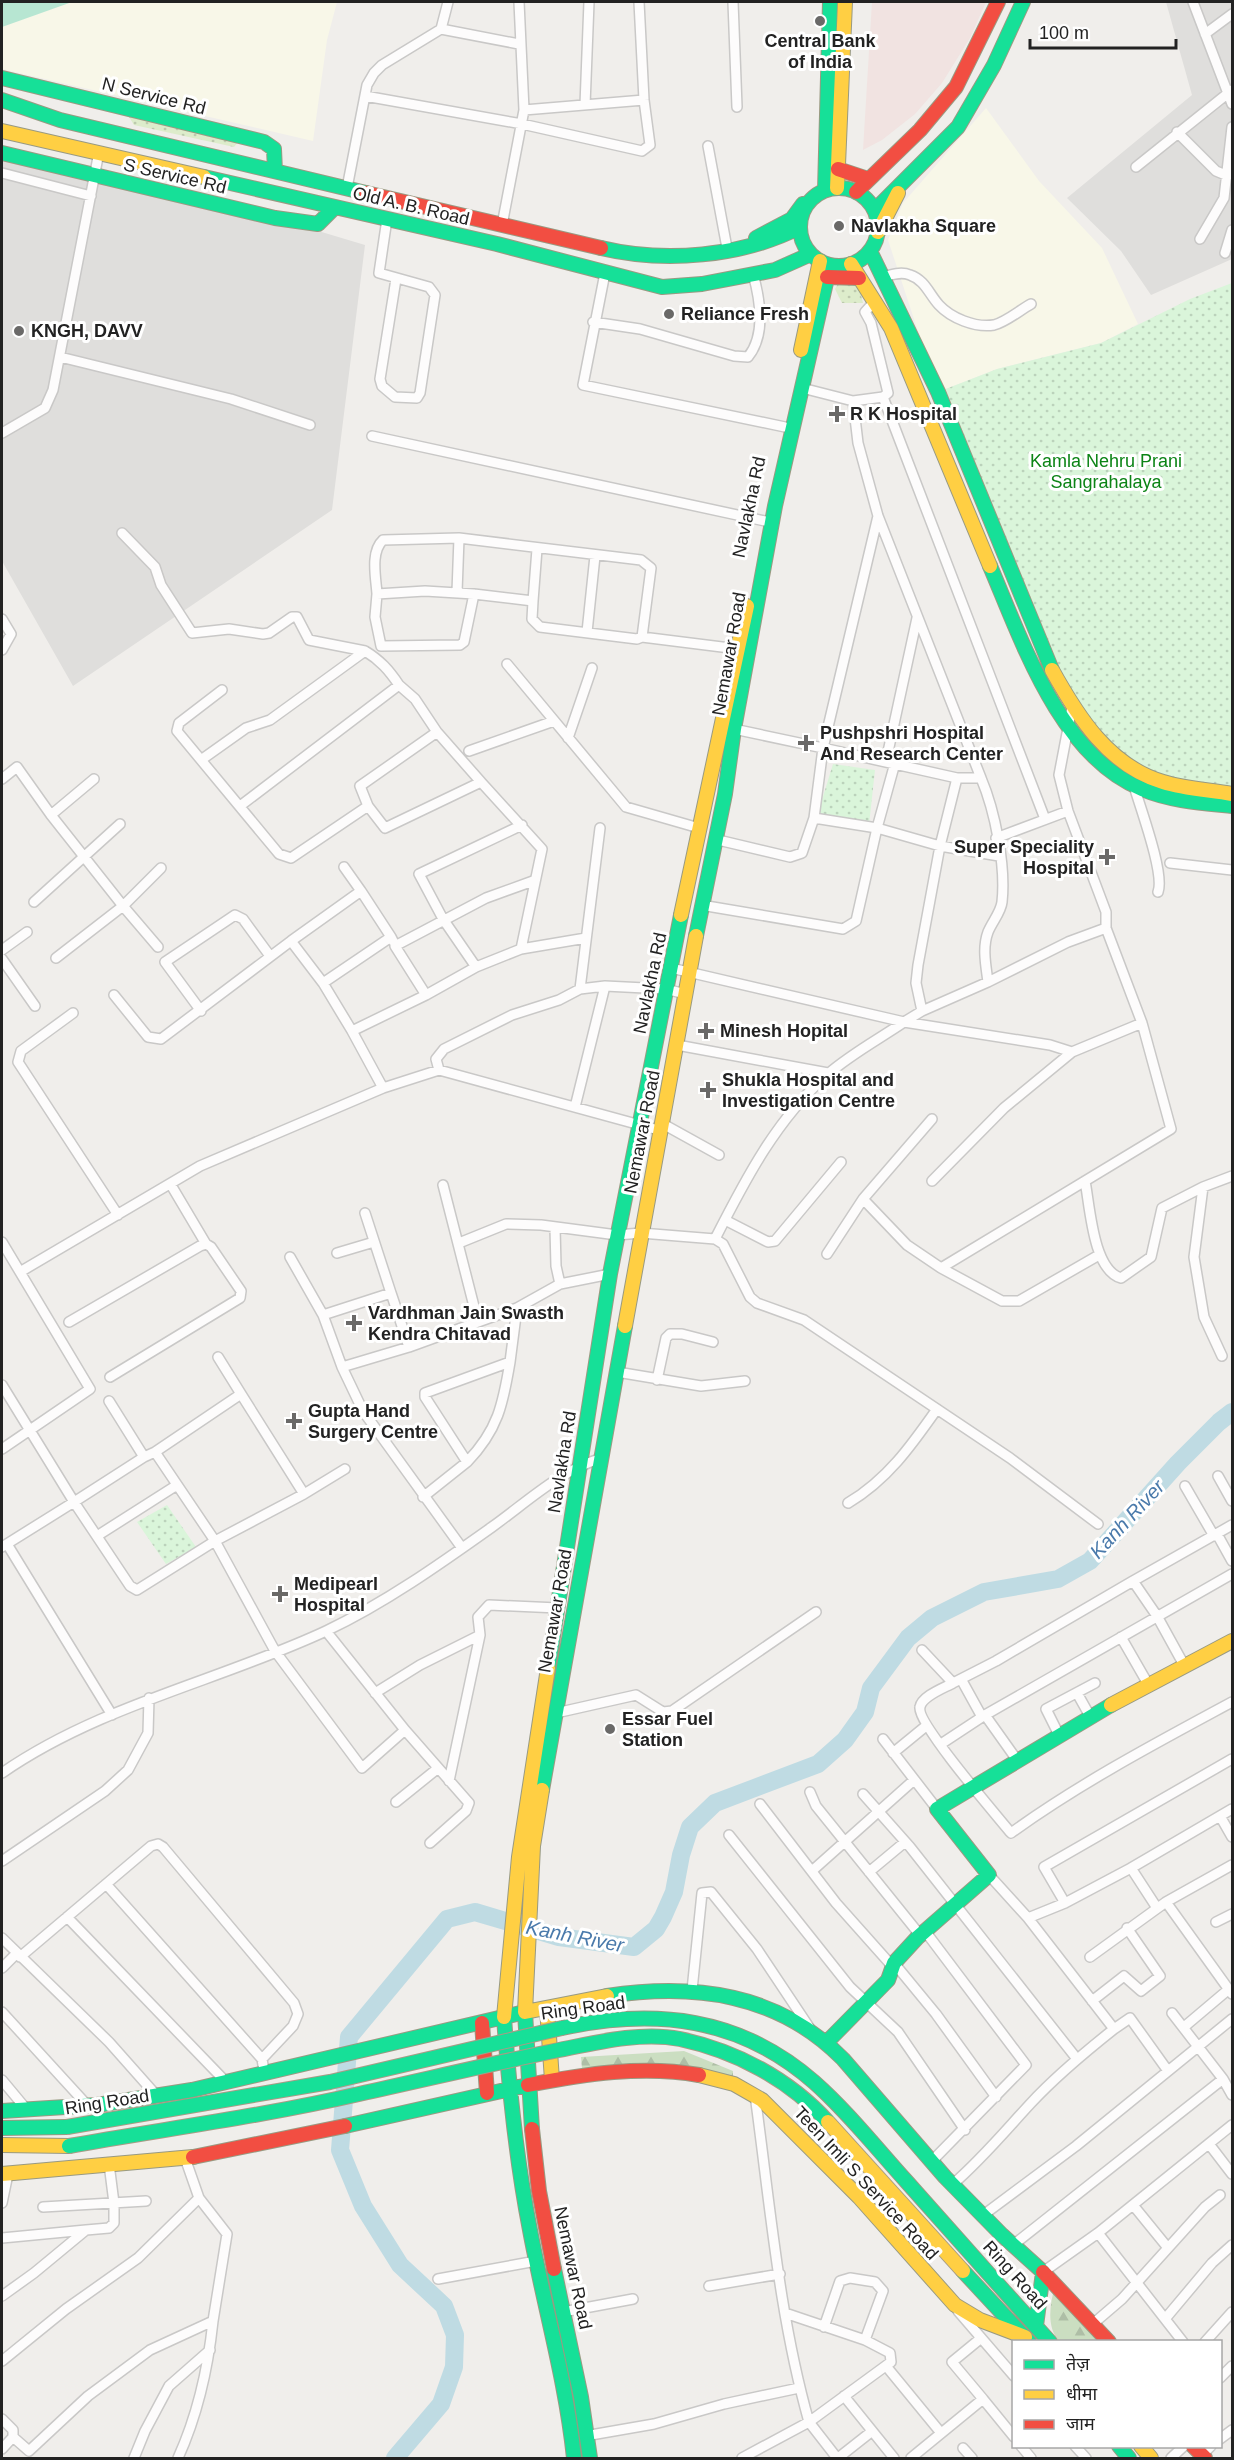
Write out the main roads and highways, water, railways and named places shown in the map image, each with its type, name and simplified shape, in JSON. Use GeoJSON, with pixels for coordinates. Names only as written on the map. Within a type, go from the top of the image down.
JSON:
{"type":"FeatureCollection","features":[{"type":"Feature","properties":{"kind":"main road"},"geometry":{"type":"LineString","coordinates":[[734,247],[792,219],[820,180],[826,143],[830,2]]}},
{"type":"Feature","properties":{"kind":"main road"},"geometry":{"type":"LineString","coordinates":[[845,2],[838,169],[831,189],[807,205],[800,227],[805,246],[817,265],[860,278]]}},
{"type":"Feature","properties":{"kind":"main road"},"geometry":{"type":"LineString","coordinates":[[856,192],[920,130],[956,87],[998,2]]}},
{"type":"Feature","properties":{"kind":"main road"},"geometry":{"type":"LineString","coordinates":[[875,210],[958,127],[994,65],[1023,2]]}},
{"type":"Feature","properties":{"kind":"main road","name":"N Service Rd"},"geometry":{"type":"LineString","coordinates":[[2,78],[264,142],[274,149],[275,171]]}},
{"type":"Feature","properties":{"kind":"main road","name":"Old A. B. Road"},"geometry":{"type":"LineString","coordinates":[[2,100],[60,120],[629,255],[674,257],[785,237],[800,227]]}},
{"type":"Feature","properties":{"kind":"main road","name":"Old A. B. Road"},"geometry":{"type":"LineString","coordinates":[[2,131],[497,244],[662,287],[702,284],[775,270],[851,264]]}},
{"type":"Feature","properties":{"kind":"main road"},"geometry":{"type":"LineString","coordinates":[[826,143],[831,189]]}},
{"type":"Feature","properties":{"kind":"main road","name":"S Service Rd"},"geometry":{"type":"LineString","coordinates":[[2,153],[275,218],[318,224],[334,207]]}},
{"type":"Feature","properties":{"kind":"main road"},"geometry":{"type":"LineString","coordinates":[[838,169],[868,179]]}},
{"type":"Feature","properties":{"kind":"main road"},"geometry":{"type":"LineString","coordinates":[[905,181],[870,251],[851,264],[891,328],[1035,669],[1069,726],[1101,763],[1134,786],[1159,795],[1233,806]]}},
{"type":"Feature","properties":{"kind":"main road"},"geometry":{"type":"LineString","coordinates":[[831,189],[856,192],[868,200],[875,210],[878,231]]}},
{"type":"Feature","properties":{"kind":"main road"},"geometry":{"type":"LineString","coordinates":[[870,251],[938,392],[1046,658],[1072,707],[1111,754],[1140,774],[1165,783],[1233,794]]}},
{"type":"Feature","properties":{"kind":"main road","name":"Nemawar Road"},"geometry":{"type":"LineString","coordinates":[[574,2458],[552,2295],[528,2085],[525,2012],[526,1963],[532,1899],[533,1846],[599,1459],[662,1128],[700,905],[725,794],[727,728],[774,506],[802,388],[817,265]]}},
{"type":"Feature","properties":{"kind":"main road","name":"Navlakha Rd"},"geometry":{"type":"LineString","coordinates":[[504,2017],[515,1895],[610,1274],[665,989],[699,828],[727,728],[738,649],[817,265]]}},
{"type":"Feature","properties":{"kind":"main road"},"geometry":{"type":"LineString","coordinates":[[826,2043],[888,1980],[894,1965],[922,1933],[989,1875],[936,1809],[1148,1684],[1233,1641]]}},
{"type":"Feature","properties":{"kind":"main road"},"geometry":{"type":"LineString","coordinates":[[2,2111],[28,2111],[87,2105],[226,2082],[525,2012],[636,1990],[692,1990],[750,2001],[787,2015],[811,2030],[826,2043],[982,2216],[1094,2323],[1107,2340]]}},
{"type":"Feature","properties":{"kind":"main road"},"geometry":{"type":"LineString","coordinates":[[547,2008],[552,2080]]}},
{"type":"Feature","properties":{"kind":"main road","name":"Nemawar Road"},"geometry":{"type":"LineString","coordinates":[[504,2017],[508,2088],[536,2261],[563,2312],[573,2352],[591,2458]]}},
{"type":"Feature","properties":{"kind":"main road","name":"Ring Road"},"geometry":{"type":"LineString","coordinates":[[2,2128],[67,2127],[330,2082],[585,2022],[679,2018],[708,2026],[760,2049],[804,2074],[839,2106],[1048,2340]]}},
{"type":"Feature","properties":{"kind":"main road"},"geometry":{"type":"LineString","coordinates":[[483,2023],[487,2093]]}},
{"type":"Feature","properties":{"kind":"main road","name":"Ring Road"},"geometry":{"type":"LineString","coordinates":[[2,2145],[69,2146],[357,2096],[446,2073],[594,2043],[633,2038],[678,2039],[732,2054],[776,2077],[816,2109],[1028,2340]]}},
{"type":"Feature","properties":{"kind":"main road","name":"Teen Imli S Service Road"},"geometry":{"type":"LineString","coordinates":[[5,2174],[185,2158],[306,2136],[380,2116],[552,2080],[618,2071],[690,2073],[735,2084],[755,2095],[853,2189],[947,2297],[968,2314],[1028,2340]]}},
{"type":"Feature","properties":{"kind":"main road"},"geometry":{"type":"LineString","coordinates":[[528,2219],[543,2217]]}},
{"type":"Feature","properties":{"kind":"main road"},"geometry":{"type":"LineString","coordinates":[[1036,2326],[1042,2272]]}},
{"type":"Feature","properties":{"kind":"waterway","name":"Kanh River"},"geometry":{"type":"LineString","coordinates":[[395,2458],[441,2404],[454,2367],[455,2335],[444,2306],[400,2265],[363,2206],[340,2150],[349,2037],[447,1919],[475,1912],[559,1937],[634,1947],[656,1929],[663,1917],[674,1892],[681,1855],[690,1827],[715,1803],[818,1764],[845,1740],[865,1712],[871,1688],[908,1638],[932,1618],[984,1592],[1058,1579],[1090,1561],[1178,1463],[1232,1412]]}},
{"type":"Feature","properties":{"kind":"place","name":"Central Bank of India"},"geometry":{"type":"Point","coordinates":[820,21]}},
{"type":"Feature","properties":{"kind":"place","name":"Navlakha Square"},"geometry":{"type":"Point","coordinates":[839,226]}},
{"type":"Feature","properties":{"kind":"place","name":"Reliance Fresh"},"geometry":{"type":"Point","coordinates":[669,314]}},
{"type":"Feature","properties":{"kind":"place","name":"KNGH, DAVV"},"geometry":{"type":"Point","coordinates":[19,331]}},
{"type":"Feature","properties":{"kind":"place","name":"R K Hospital"},"geometry":{"type":"Point","coordinates":[837,414]}},
{"type":"Feature","properties":{"kind":"place","name":"Pushpshri Hospital And Research Center"},"geometry":{"type":"Point","coordinates":[806,743]}},
{"type":"Feature","properties":{"kind":"place","name":"Super Speciality Hospital"},"geometry":{"type":"Point","coordinates":[1107,857]}},
{"type":"Feature","properties":{"kind":"place","name":"Minesh Hopital"},"geometry":{"type":"Point","coordinates":[706,1031]}},
{"type":"Feature","properties":{"kind":"place","name":"Shukla Hospital and Investigation Centre"},"geometry":{"type":"Point","coordinates":[708,1090]}},
{"type":"Feature","properties":{"kind":"place","name":"Vardhman Jain Swasth Kendra Chitavad"},"geometry":{"type":"Point","coordinates":[354,1323]}},
{"type":"Feature","properties":{"kind":"place","name":"Gupta Hand Surgery Centre"},"geometry":{"type":"Point","coordinates":[294,1421]}},
{"type":"Feature","properties":{"kind":"place","name":"Medipearl Hospital"},"geometry":{"type":"Point","coordinates":[280,1594]}},
{"type":"Feature","properties":{"kind":"place","name":"Essar Fuel Station"},"geometry":{"type":"Point","coordinates":[610,1729]}},
{"type":"Feature","properties":{"kind":"park label","name":"Kamla Nehru Prani Sangrahalaya"},"geometry":{"type":"Point","coordinates":[1106,471]}}]}
